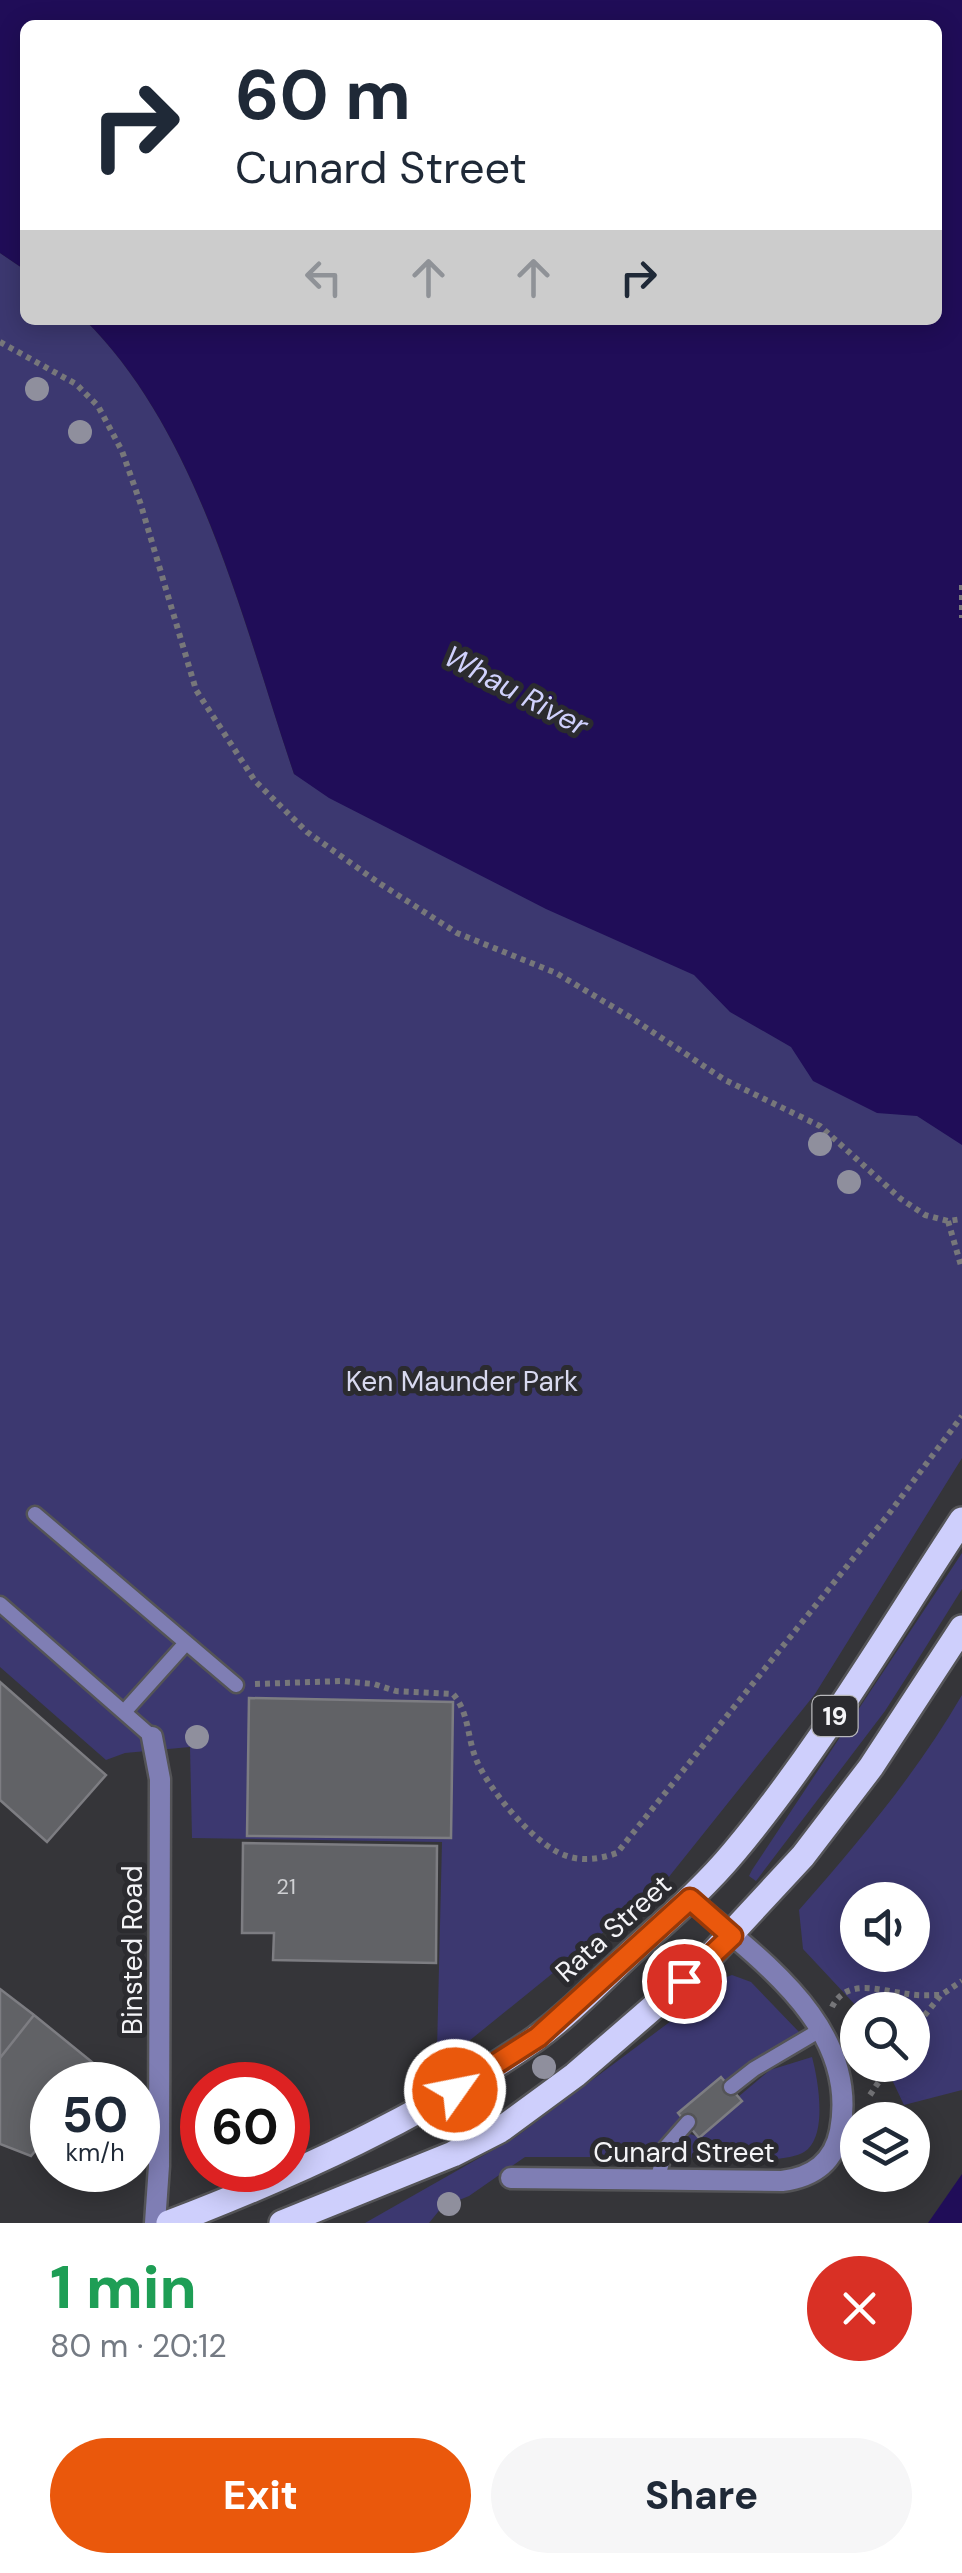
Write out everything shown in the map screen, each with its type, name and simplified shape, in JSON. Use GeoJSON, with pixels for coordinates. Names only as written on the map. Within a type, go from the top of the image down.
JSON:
{"type":"FeatureCollection","features":[{"type":"Feature","properties":{"kind":"main road","name":"Rata Street"},"geometry":{"type":"LineString","coordinates":[[169,2223],[268,2186],[357,2142],[455,2090],[538,2037],[690,1899],[732,1855],[791,1780],[962,1520]]}},
{"type":"Feature","properties":{"kind":"main road","name":"19"},"geometry":{"type":"LineString","coordinates":[[282,2223],[453,2154],[500,2130],[576,2076],[732,1936],[804,1856],[872,1767],[962,1628]]}},
{"type":"Feature","properties":{"kind":"street","name":"Binsted Road"},"geometry":{"type":"LineString","coordinates":[[152,1737],[160,1779],[160,2146],[155,2223]]}},
{"type":"Feature","properties":{"kind":"street","name":"Cunard Street"},"geometry":{"type":"LineString","coordinates":[[511,2178],[782,2181],[798,2179],[834,2154],[842,2119],[840,2081],[822,2028],[799,1999],[690,1899]]}},
{"type":"Feature","properties":{"kind":"lane"},"geometry":{"type":"LineString","coordinates":[[35,1514],[236,1685]]}},
{"type":"Feature","properties":{"kind":"lane"},"geometry":{"type":"LineString","coordinates":[[0,1604],[152,1737]]}},
{"type":"Feature","properties":{"kind":"lane"},"geometry":{"type":"LineString","coordinates":[[124,1712],[186,1643]]}},
{"type":"Feature","properties":{"kind":"lane"},"geometry":{"type":"LineString","coordinates":[[731,2088],[754,2069],[822,2028]]}},
{"type":"Feature","properties":{"kind":"lane"},"geometry":{"type":"LineString","coordinates":[[658,2181],[666,2147],[688,2122]]}},
{"type":"Feature","properties":{"kind":"path"},"geometry":{"type":"LineString","coordinates":[[0,342],[76,384],[98,406],[122,451],[196,690],[255,781],[307,832],[458,933],[556,973],[725,1080],[820,1126],[902,1199],[925,1214],[948,1221],[962,1218]]}},
{"type":"Feature","properties":{"kind":"path"},"geometry":{"type":"LineString","coordinates":[[962,584],[962,618]]}},
{"type":"Feature","properties":{"kind":"path"},"geometry":{"type":"LineString","coordinates":[[948,1221],[962,1269]]}},
{"type":"Feature","properties":{"kind":"path"},"geometry":{"type":"LineString","coordinates":[[257,1684],[341,1681],[396,1691],[454,1694],[463,1705],[474,1756],[488,1785],[516,1815],[562,1855],[601,1859],[618,1853],[888,1516],[962,1416]]}},
{"type":"Feature","properties":{"kind":"path"},"geometry":{"type":"LineString","coordinates":[[930,2009],[962,1981]]}},
{"type":"Feature","properties":{"kind":"path"},"geometry":{"type":"LineString","coordinates":[[834,2005],[838,1996],[852,1989],[942,1995]]}},
{"type":"Feature","properties":{"kind":"path"},"geometry":{"type":"LineString","coordinates":[[870,2095],[879,2082]]}},
{"type":"Feature","properties":{"kind":"green space","name":"Ken Maunder Park"},"geometry":{"type":"Polygon","coordinates":[[[0,253],[20,267],[20,325],[89,325],[125,366],[159,418],[214,534],[294,774],[962,1030],[962,1458],[815,1694],[664,1883],[469,2041],[437,2050],[442,1842],[192,1838],[190,1747],[125,1753],[106,1760],[0,1667],[0,253]]]}},
{"type":"Feature","properties":{"kind":"green space"},"geometry":{"type":"Polygon","coordinates":[[[962,1553],[962,1589],[922,1653],[885,1711],[756,1881],[749,1876],[752,1870],[962,1553]]]}},
{"type":"Feature","properties":{"kind":"green space"},"geometry":{"type":"Polygon","coordinates":[[[962,1695],[962,2090],[903,2102],[893,2082],[930,2082],[930,1992],[843,1992],[803,1949],[799,1910],[886,1807],[962,1695]]]}},
{"type":"Feature","properties":{"kind":"green space"},"geometry":{"type":"Polygon","coordinates":[[[732,1975],[751,1982],[799,2032],[783,2048],[755,2059],[728,2084],[721,2078],[678,2113],[683,2118],[667,2133],[653,2157],[525,2157],[469,2196],[442,2207],[429,2223],[365,2223],[516,2137],[675,2018],[713,1982],[732,1975]]]}},
{"type":"Feature","properties":{"kind":"green space"},"geometry":{"type":"Polygon","coordinates":[[[812,2057],[819,2118],[808,2149],[798,2155],[767,2160],[682,2157],[683,2143],[690,2134],[696,2136],[741,2103],[738,2097],[770,2070],[812,2057]]]}},
{"type":"Feature","properties":{"kind":"water","name":"Whau River"},"geometry":{"type":"Polygon","coordinates":[[[0,0],[962,0],[962,1145],[917,1116],[877,1113],[813,1081],[791,1047],[730,1012],[694,975],[546,909],[329,798],[294,774],[236,594],[188,474],[159,418],[125,366],[89,325],[942,325],[942,20],[20,20],[20,267],[0,253],[0,0]]]}},
{"type":"Feature","properties":{"kind":"water"},"geometry":{"type":"Polygon","coordinates":[[[962,2174],[962,2223],[928,2223],[962,2174]]]}},
{"type":"Feature","properties":{"kind":"building"},"geometry":{"type":"Polygon","coordinates":[[[0,1682],[106,1775],[47,1842],[0,1800],[0,1682]]]}},
{"type":"Feature","properties":{"kind":"building"},"geometry":{"type":"Polygon","coordinates":[[[249,1698],[453,1702],[451,1838],[247,1836],[249,1698]]]}},
{"type":"Feature","properties":{"kind":"building"},"geometry":{"type":"Polygon","coordinates":[[[243,1843],[437,1846],[436,1963],[273,1960],[274,1933],[242,1933],[243,1843]]]}},
{"type":"Feature","properties":{"kind":"building"},"geometry":{"type":"Polygon","coordinates":[[[0,1989],[34,2015],[0,2058],[0,1989]]]}},
{"type":"Feature","properties":{"kind":"building"},"geometry":{"type":"Polygon","coordinates":[[[34,2015],[92,2062],[30,2062],[30,2156],[0,2144],[0,2058],[34,2015]]]}},
{"type":"Feature","properties":{"kind":"building"},"geometry":{"type":"Polygon","coordinates":[[[721,2077],[742,2101],[699,2138],[678,2113],[721,2077]]]}},
{"type":"Feature","properties":{"kind":"route"},"geometry":{"type":"LineString","coordinates":[[455,2090],[538,2037],[690,1899],[732,1936],[684,1981]]}}]}
